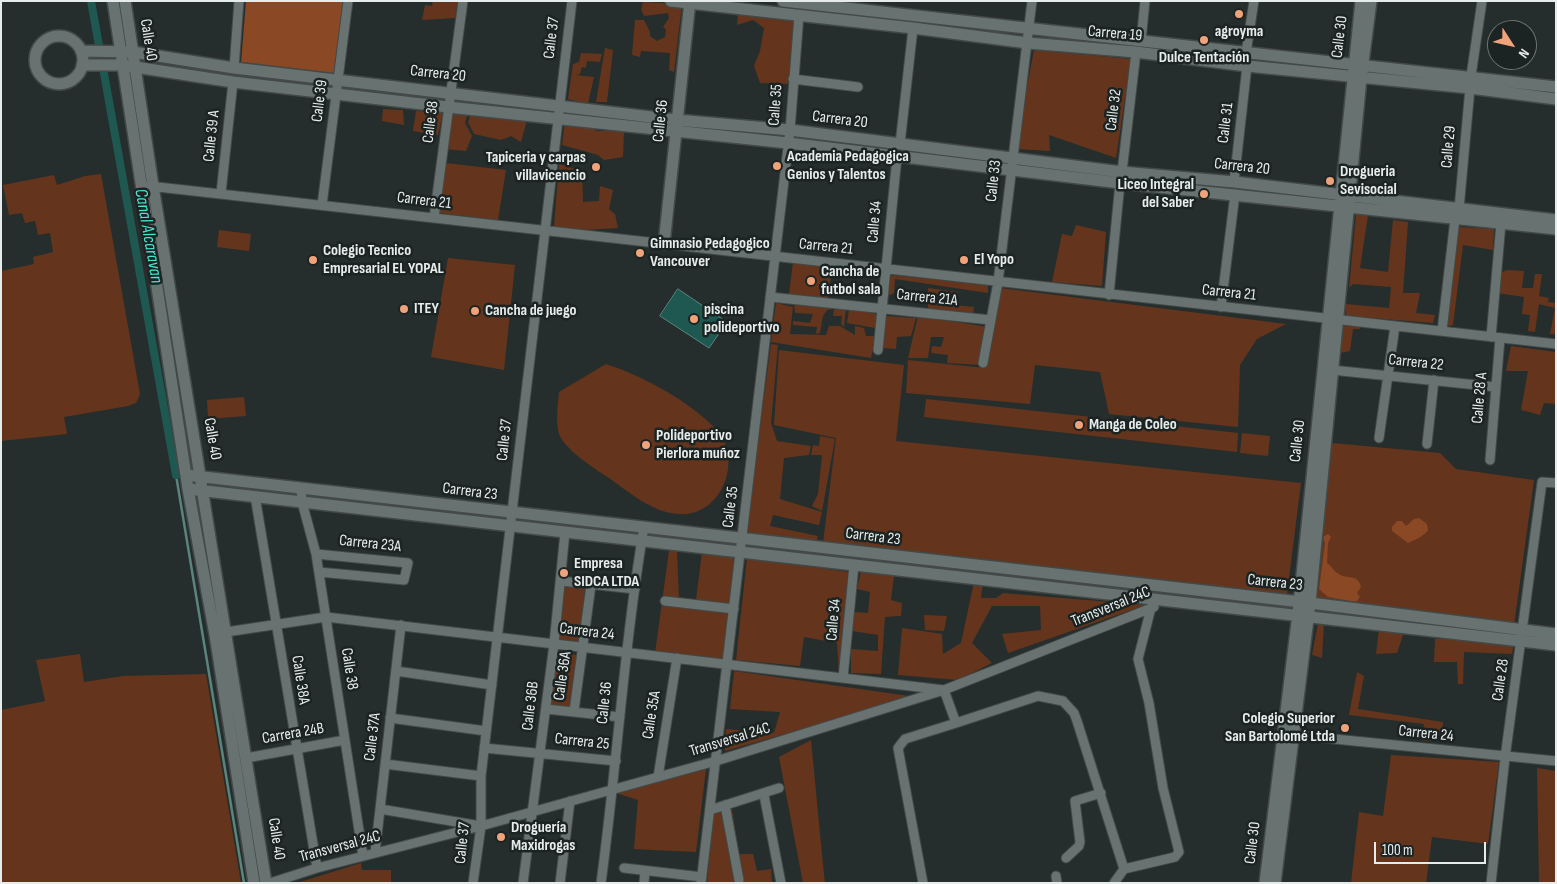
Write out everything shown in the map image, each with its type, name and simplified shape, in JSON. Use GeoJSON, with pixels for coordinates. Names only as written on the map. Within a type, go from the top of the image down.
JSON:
{"type":"FeatureCollection","features":[{"type":"Feature","properties":{"kind":"main road","name":"Calle 40"},"geometry":{"type":"LineString","coordinates":[[113,1],[116,52],[110,64],[141,187],[188,488],[215,635],[254,883]]}},
{"type":"Feature","properties":{"kind":"main road","name":"Calle 40"},"geometry":{"type":"LineString","coordinates":[[125,1],[153,186],[268,883]]}},
{"type":"Feature","properties":{"kind":"main road","name":"Carrera 19"},"geometry":{"type":"LineString","coordinates":[[671,1],[1028,43],[1139,47],[1246,54],[1357,72],[1556,100]]}},
{"type":"Feature","properties":{"kind":"main road","name":"Carrera 19"},"geometry":{"type":"LineString","coordinates":[[784,1],[1029,30],[1247,66],[1471,76],[1556,87]]}},
{"type":"Feature","properties":{"kind":"main road","name":"Calle 30"},"geometry":{"type":"LineString","coordinates":[[1275,883],[1294,735],[1304,602],[1357,72],[1361,1]]}},
{"type":"Feature","properties":{"kind":"main road","name":"Calle 30"},"geometry":{"type":"LineString","coordinates":[[1357,72],[1371,1]]}},
{"type":"Feature","properties":{"kind":"main road","name":"Calle 36"},"geometry":{"type":"LineString","coordinates":[[664,244],[690,2]]}},
{"type":"Feature","properties":{"kind":"main road"},"geometry":{"type":"LineString","coordinates":[[62,37],[69,39],[81,51],[82,65],[75,78],[69,82],[55,84],[42,77],[36,64],[38,50],[50,38],[62,37]]}},
{"type":"Feature","properties":{"kind":"main road","name":"Carrera 20"},"geometry":{"type":"LineString","coordinates":[[81,51],[133,52],[234,68],[677,120],[790,130],[900,144],[1011,164],[1235,194],[1344,201],[1457,214],[1556,220]]}},
{"type":"Feature","properties":{"kind":"main road","name":"Carrera 20"},"geometry":{"type":"LineString","coordinates":[[82,65],[110,64],[233,82],[788,143],[897,157],[1011,164]]}},
{"type":"Feature","properties":{"kind":"main road","name":"Carrera 20"},"geometry":{"type":"LineString","coordinates":[[1121,178],[1234,182],[1344,201]]}},
{"type":"Feature","properties":{"kind":"main road","name":"Carrera 20"},"geometry":{"type":"LineString","coordinates":[[1457,214],[1501,223],[1556,229]]}},
{"type":"Feature","properties":{"kind":"main road","name":"Calle 30"},"geometry":{"type":"LineString","coordinates":[[1304,602],[1332,370],[1332,319]]}},
{"type":"Feature","properties":{"kind":"main road","name":"Carrera 23"},"geometry":{"type":"LineString","coordinates":[[186,475],[1304,602],[1522,636],[1556,645]]}},
{"type":"Feature","properties":{"kind":"main road","name":"Carrera 23"},"geometry":{"type":"LineString","coordinates":[[188,488],[1168,600],[1522,636],[1556,634]]}},
{"type":"Feature","properties":{"kind":"main road","name":"Calle 30"},"geometry":{"type":"LineString","coordinates":[[1264,883],[1303,614]]}},
{"type":"Feature","properties":{"kind":"street"},"geometry":{"type":"LineString","coordinates":[[234,68],[239,1]]}},
{"type":"Feature","properties":{"kind":"street","name":"Calle 39"},"geometry":{"type":"LineString","coordinates":[[322,205],[348,1]]}},
{"type":"Feature","properties":{"kind":"street","name":"Calle 38"},"geometry":{"type":"LineString","coordinates":[[434,218],[449,92],[463,1]]}},
{"type":"Feature","properties":{"kind":"street","name":"Calle 37"},"geometry":{"type":"LineString","coordinates":[[473,883],[481,826],[481,776],[484,748],[572,1]]}},
{"type":"Feature","properties":{"kind":"street","name":"Calle 33"},"geometry":{"type":"LineString","coordinates":[[983,363],[998,282],[1032,1]]}},
{"type":"Feature","properties":{"kind":"street","name":"Calle 32"},"geometry":{"type":"LineString","coordinates":[[1109,295],[1121,178],[1145,1]]}},
{"type":"Feature","properties":{"kind":"street"},"geometry":{"type":"LineString","coordinates":[[1246,54],[1254,1]]}},
{"type":"Feature","properties":{"kind":"street"},"geometry":{"type":"LineString","coordinates":[[1471,76],[1482,1]]}},
{"type":"Feature","properties":{"kind":"street","name":"Calle 35"},"geometry":{"type":"LineString","coordinates":[[701,880],[790,130],[800,15]]}},
{"type":"Feature","properties":{"kind":"street"},"geometry":{"type":"LineString","coordinates":[[900,144],[913,28]]}},
{"type":"Feature","properties":{"kind":"street","name":"Calle 31"},"geometry":{"type":"LineString","coordinates":[[1234,182],[1247,66]]}},
{"type":"Feature","properties":{"kind":"street"},"geometry":{"type":"LineString","coordinates":[[793,79],[858,87]]}},
{"type":"Feature","properties":{"kind":"street","name":"Calle 39 A"},"geometry":{"type":"LineString","coordinates":[[221,194],[233,82]]}},
{"type":"Feature","properties":{"kind":"street","name":"Calle 29"},"geometry":{"type":"LineString","coordinates":[[1442,331],[1457,214],[1470,88]]}},
{"type":"Feature","properties":{"kind":"street","name":"Calle 34"},"geometry":{"type":"LineString","coordinates":[[878,350],[897,157]]}},
{"type":"Feature","properties":{"kind":"street","name":"Carrera 21"},"geometry":{"type":"LineString","coordinates":[[141,187],[153,186],[1556,344]]}},
{"type":"Feature","properties":{"kind":"street"},"geometry":{"type":"LineString","coordinates":[[1221,307],[1235,194]]}},
{"type":"Feature","properties":{"kind":"street","name":"Calle 28 A"},"geometry":{"type":"LineString","coordinates":[[1490,460],[1496,387],[1496,337],[1501,223]]}},
{"type":"Feature","properties":{"kind":"street","name":"Carrera 21A"},"geometry":{"type":"LineString","coordinates":[[770,297],[991,320]]}},
{"type":"Feature","properties":{"kind":"street"},"geometry":{"type":"LineString","coordinates":[[1379,438],[1395,326]]}},
{"type":"Feature","properties":{"kind":"street","name":"Carrera 22"},"geometry":{"type":"LineString","coordinates":[[1332,370],[1496,387]]}},
{"type":"Feature","properties":{"kind":"street"},"geometry":{"type":"LineString","coordinates":[[1427,444],[1434,380]]}},
{"type":"Feature","properties":{"kind":"street","name":"Calle 28"},"geometry":{"type":"LineString","coordinates":[[1492,883],[1505,758],[1542,482],[1556,483]]}},
{"type":"Feature","properties":{"kind":"street","name":"Calle 38"},"geometry":{"type":"LineString","coordinates":[[301,488],[302,502],[316,554],[363,856]]}},
{"type":"Feature","properties":{"kind":"street","name":"Calle 38A"},"geometry":{"type":"LineString","coordinates":[[255,496],[316,868]]}},
{"type":"Feature","properties":{"kind":"street","name":"Calle 36"},"geometry":{"type":"LineString","coordinates":[[601,883],[614,789],[627,652],[644,528]]}},
{"type":"Feature","properties":{"kind":"street","name":"Calle 36B"},"geometry":{"type":"LineString","coordinates":[[524,883],[554,644],[565,532]]}},
{"type":"Feature","properties":{"kind":"street","name":"Carrera 23A"},"geometry":{"type":"LineString","coordinates":[[316,554],[408,563],[404,580],[319,572]]}},
{"type":"Feature","properties":{"kind":"street","name":"Calle 34"},"geometry":{"type":"LineString","coordinates":[[843,678],[854,565]]}},
{"type":"Feature","properties":{"kind":"street"},"geometry":{"type":"LineString","coordinates":[[561,581],[635,589]]}},
{"type":"Feature","properties":{"kind":"street","name":"Calle 36A"},"geometry":{"type":"LineString","coordinates":[[574,711],[591,585]]}},
{"type":"Feature","properties":{"kind":"street","name":"Transversal 24C"},"geometry":{"type":"LineString","coordinates":[[268,883],[316,868],[481,826],[716,761],[944,690],[1151,608],[1187,590]]}},
{"type":"Feature","properties":{"kind":"street"},"geometry":{"type":"LineString","coordinates":[[665,601],[734,609]]}},
{"type":"Feature","properties":{"kind":"street"},"geometry":{"type":"LineString","coordinates":[[1114,883],[1124,869],[1175,856],[1179,852],[1163,788],[1149,703],[1138,659],[1151,608]]}},
{"type":"Feature","properties":{"kind":"street","name":"Carrera 24"},"geometry":{"type":"LineString","coordinates":[[226,632],[326,616],[944,690]]}},
{"type":"Feature","properties":{"kind":"street","name":"Calle 37A"},"geometry":{"type":"LineString","coordinates":[[374,853],[401,625]]}},
{"type":"Feature","properties":{"kind":"street","name":"Calle 35A"},"geometry":{"type":"LineString","coordinates":[[658,777],[677,658]]}},
{"type":"Feature","properties":{"kind":"street"},"geometry":{"type":"LineString","coordinates":[[396,671],[492,686]]}},
{"type":"Feature","properties":{"kind":"street"},"geometry":{"type":"LineString","coordinates":[[944,690],[956,723]]}},
{"type":"Feature","properties":{"kind":"street"},"geometry":{"type":"LineString","coordinates":[[923,883],[898,748],[904,739],[1038,696],[1063,701],[1074,713],[1124,869]]}},
{"type":"Feature","properties":{"kind":"street"},"geometry":{"type":"LineString","coordinates":[[546,709],[620,717]]}},
{"type":"Feature","properties":{"kind":"street"},"geometry":{"type":"LineString","coordinates":[[390,718],[486,731]]}},
{"type":"Feature","properties":{"kind":"street","name":"Carrera 24"},"geometry":{"type":"LineString","coordinates":[[1294,735],[1505,758],[1556,761]]}},
{"type":"Feature","properties":{"kind":"street","name":"Carrera 24B"},"geometry":{"type":"LineString","coordinates":[[246,758],[345,740]]}},
{"type":"Feature","properties":{"kind":"street","name":"Carrera 25"},"geometry":{"type":"LineString","coordinates":[[484,748],[616,761]]}},
{"type":"Feature","properties":{"kind":"street"},"geometry":{"type":"LineString","coordinates":[[385,764],[481,776]]}},
{"type":"Feature","properties":{"kind":"street"},"geometry":{"type":"LineString","coordinates":[[710,810],[764,795],[779,788]]}},
{"type":"Feature","properties":{"kind":"street"},"geometry":{"type":"LineString","coordinates":[[1066,858],[1076,850],[1080,842],[1075,801],[1101,793]]}},
{"type":"Feature","properties":{"kind":"street"},"geometry":{"type":"LineString","coordinates":[[764,795],[781,883]]}},
{"type":"Feature","properties":{"kind":"street"},"geometry":{"type":"LineString","coordinates":[[560,883],[570,801]]}},
{"type":"Feature","properties":{"kind":"street"},"geometry":{"type":"LineString","coordinates":[[725,805],[739,880]]}},
{"type":"Feature","properties":{"kind":"street"},"geometry":{"type":"LineString","coordinates":[[380,809],[481,826]]}},
{"type":"Feature","properties":{"kind":"street"},"geometry":{"type":"LineString","coordinates":[[624,868],[701,880]]}},
{"type":"Feature","properties":{"kind":"street"},"geometry":{"type":"LineString","coordinates":[[644,883],[645,871]]}},
{"type":"Feature","properties":{"kind":"shaded area"},"geometry":{"type":"Polygon","coordinates":[[[246,1],[343,1],[335,75],[241,63],[246,1]]]}},
{"type":"Feature","properties":{"kind":"shaded area"},"geometry":{"type":"Polygon","coordinates":[[[433,1],[458,1],[455,18],[422,20],[425,5],[432,6],[433,1]]]}},
{"type":"Feature","properties":{"kind":"shaded area"},"geometry":{"type":"Polygon","coordinates":[[[643,2],[682,4],[674,72],[669,70],[670,53],[641,51],[640,57],[632,55],[635,20],[644,20],[650,36],[657,41],[665,37],[666,29],[663,27],[669,18],[668,13],[644,16],[641,9],[643,2]]]}},
{"type":"Feature","properties":{"kind":"shaded area"},"geometry":{"type":"Polygon","coordinates":[[[738,13],[795,18],[788,84],[760,83],[754,66],[760,51],[764,28],[753,20],[737,25],[738,13]]]}},
{"type":"Feature","properties":{"kind":"shaded area"},"geometry":{"type":"Polygon","coordinates":[[[605,48],[613,50],[607,102],[596,102],[605,48]]]}},
{"type":"Feature","properties":{"kind":"shaded area"},"geometry":{"type":"Polygon","coordinates":[[[1034,50],[1131,59],[1116,158],[1049,135],[1050,151],[1015,149],[1034,50]]]}},
{"type":"Feature","properties":{"kind":"shaded area"},"geometry":{"type":"Polygon","coordinates":[[[581,53],[602,54],[600,62],[587,61],[586,68],[582,67],[580,74],[576,75],[594,77],[588,104],[568,99],[573,64],[579,62],[581,53]]]}},
{"type":"Feature","properties":{"kind":"shaded area"},"geometry":{"type":"Polygon","coordinates":[[[383,109],[403,110],[404,125],[382,121],[383,109]]]}},
{"type":"Feature","properties":{"kind":"shaded area"},"geometry":{"type":"Polygon","coordinates":[[[451,110],[468,112],[465,123],[472,136],[466,151],[444,149],[451,110]]]}},
{"type":"Feature","properties":{"kind":"shaded area"},"geometry":{"type":"Polygon","coordinates":[[[416,111],[443,113],[438,135],[413,131],[416,111]]]}},
{"type":"Feature","properties":{"kind":"shaded area"},"geometry":{"type":"Polygon","coordinates":[[[472,112],[528,116],[521,142],[511,136],[501,140],[474,134],[468,122],[472,112]]]}},
{"type":"Feature","properties":{"kind":"shaded area"},"geometry":{"type":"Polygon","coordinates":[[[565,120],[591,122],[596,131],[624,131],[623,157],[604,160],[598,155],[562,145],[565,120]]]}},
{"type":"Feature","properties":{"kind":"shaded area"},"geometry":{"type":"Polygon","coordinates":[[[446,163],[506,170],[498,220],[439,213],[446,163]]]}},
{"type":"Feature","properties":{"kind":"shaded area"},"geometry":{"type":"Polygon","coordinates":[[[559,163],[582,172],[583,202],[599,201],[600,186],[613,190],[609,209],[615,214],[618,228],[586,230],[554,227],[559,163]]]}},
{"type":"Feature","properties":{"kind":"shaded area"},"geometry":{"type":"Polygon","coordinates":[[[101,174],[140,394],[136,403],[128,406],[64,417],[67,434],[1,441],[1,271],[34,264],[33,257],[53,252],[50,233],[38,235],[35,221],[25,223],[22,213],[9,215],[3,185],[54,175],[57,185],[85,176],[101,174]]]}},
{"type":"Feature","properties":{"kind":"shaded area"},"geometry":{"type":"Polygon","coordinates":[[[1356,215],[1368,215],[1360,268],[1388,272],[1393,220],[1408,222],[1403,293],[1420,293],[1416,313],[1435,315],[1433,323],[1346,316],[1345,304],[1389,308],[1391,287],[1353,284],[1349,288],[1356,215]]]}},
{"type":"Feature","properties":{"kind":"shaded area"},"geometry":{"type":"Polygon","coordinates":[[[1076,225],[1106,232],[1102,286],[1052,282],[1062,234],[1072,236],[1076,225]]]}},
{"type":"Feature","properties":{"kind":"shaded area"},"geometry":{"type":"Polygon","coordinates":[[[1459,227],[1494,229],[1493,250],[1463,245],[1453,325],[1445,327],[1459,227]]]}},
{"type":"Feature","properties":{"kind":"shaded area"},"geometry":{"type":"Polygon","coordinates":[[[219,230],[251,234],[249,251],[217,247],[219,230]]]}},
{"type":"Feature","properties":{"kind":"shaded area","name":"Cancha de juego"},"geometry":{"type":"Polygon","coordinates":[[[448,258],[515,265],[504,370],[431,357],[448,258]]]}},
{"type":"Feature","properties":{"kind":"shaded area","name":"Cancha de futbol sala"},"geometry":{"type":"Polygon","coordinates":[[[793,262],[832,267],[828,299],[789,294],[793,262]]]}},
{"type":"Feature","properties":{"kind":"shaded area"},"geometry":{"type":"Polygon","coordinates":[[[1507,270],[1524,271],[1522,288],[1533,288],[1535,274],[1542,274],[1539,296],[1549,298],[1548,302],[1556,303],[1556,334],[1550,334],[1555,308],[1539,304],[1535,332],[1528,331],[1530,315],[1522,314],[1524,297],[1497,293],[1500,273],[1507,270]]]}},
{"type":"Feature","properties":{"kind":"shaded area"},"geometry":{"type":"Polygon","coordinates":[[[891,275],[988,285],[988,293],[895,279],[894,293],[888,296],[891,275]]]}},
{"type":"Feature","properties":{"kind":"shaded area"},"geometry":{"type":"Polygon","coordinates":[[[928,288],[958,292],[955,305],[974,307],[973,315],[928,311],[928,288]]]}},
{"type":"Feature","properties":{"kind":"shaded area"},"geometry":{"type":"Polygon","coordinates":[[[1000,288],[1286,324],[1257,339],[1240,365],[1238,427],[1109,414],[1100,372],[1035,365],[1030,404],[906,393],[908,360],[985,368],[1000,288]]]}},
{"type":"Feature","properties":{"kind":"shaded area","name":"piscina polideportivo"},"geometry":{"type":"Polygon","coordinates":[[[678,289],[727,322],[709,348],[660,316],[678,289]]]}},
{"type":"Feature","properties":{"kind":"shaded area"},"geometry":{"type":"Polygon","coordinates":[[[776,303],[793,307],[790,334],[826,335],[829,326],[840,326],[855,335],[855,326],[864,328],[866,336],[876,336],[871,358],[771,342],[776,303]]]}},
{"type":"Feature","properties":{"kind":"shaded area"},"geometry":{"type":"Polygon","coordinates":[[[794,303],[846,308],[844,327],[841,324],[842,316],[833,316],[834,309],[827,310],[823,316],[820,333],[816,334],[817,327],[793,325],[793,321],[810,323],[813,314],[795,313],[794,303]]]}},
{"type":"Feature","properties":{"kind":"shaded area"},"geometry":{"type":"Polygon","coordinates":[[[849,309],[877,314],[875,328],[847,323],[849,309]]]}},
{"type":"Feature","properties":{"kind":"shaded area"},"geometry":{"type":"Polygon","coordinates":[[[886,316],[916,318],[911,336],[897,337],[896,349],[882,348],[886,316]]]}},
{"type":"Feature","properties":{"kind":"shaded area"},"geometry":{"type":"Polygon","coordinates":[[[918,316],[988,327],[982,365],[947,363],[948,355],[931,353],[932,346],[941,347],[944,337],[931,337],[928,358],[908,358],[918,316]]]}},
{"type":"Feature","properties":{"kind":"shaded area"},"geometry":{"type":"Polygon","coordinates":[[[1343,323],[1360,324],[1360,329],[1353,329],[1350,351],[1341,353],[1343,323]]]}},
{"type":"Feature","properties":{"kind":"shaded area"},"geometry":{"type":"Polygon","coordinates":[[[771,344],[778,345],[771,423],[777,441],[811,446],[809,455],[784,458],[780,499],[822,512],[819,525],[773,515],[770,526],[818,536],[816,543],[746,534],[771,344]]]}},
{"type":"Feature","properties":{"kind":"shaded area"},"geometry":{"type":"Polygon","coordinates":[[[1511,346],[1556,352],[1556,404],[1544,403],[1540,415],[1521,410],[1528,371],[1506,371],[1511,346]]]}},
{"type":"Feature","properties":{"kind":"shaded area"},"geometry":{"type":"Polygon","coordinates":[[[779,350],[904,365],[896,441],[1301,483],[1287,594],[823,543],[836,438],[774,425],[779,350]]]}},
{"type":"Feature","properties":{"kind":"shaded area","name":"Polideportivo Pierlora muñoz"},"geometry":{"type":"Polygon","coordinates":[[[606,364],[635,375],[665,390],[693,409],[716,429],[724,441],[728,455],[728,470],[724,484],[717,496],[707,506],[694,512],[679,514],[669,513],[651,506],[587,463],[571,450],[560,437],[557,425],[559,392],[606,364]]]}},
{"type":"Feature","properties":{"kind":"shaded area"},"geometry":{"type":"Polygon","coordinates":[[[244,397],[246,416],[208,419],[207,400],[244,397]]]}},
{"type":"Feature","properties":{"kind":"shaded area","name":"Manga de Coleo"},"geometry":{"type":"Polygon","coordinates":[[[926,399],[1238,433],[1237,452],[924,417],[926,399]]]}},
{"type":"Feature","properties":{"kind":"shaded area"},"geometry":{"type":"Polygon","coordinates":[[[1242,433],[1270,436],[1268,456],[1240,453],[1242,433]]]}},
{"type":"Feature","properties":{"kind":"shaded area"},"geometry":{"type":"Polygon","coordinates":[[[820,436],[835,439],[822,511],[812,506],[818,494],[822,455],[811,455],[813,445],[819,446],[820,436]]]}},
{"type":"Feature","properties":{"kind":"shaded area"},"geometry":{"type":"Polygon","coordinates":[[[1332,443],[1440,453],[1456,469],[1534,480],[1514,625],[1317,598],[1332,443]]]}},
{"type":"Feature","properties":{"kind":"shaded area"},"geometry":{"type":"Polygon","coordinates":[[[1419,518],[1427,524],[1428,530],[1414,541],[1408,543],[1392,531],[1392,527],[1397,521],[1402,521],[1406,526],[1414,519],[1419,518]]]}},
{"type":"Feature","properties":{"kind":"shaded area"},"geometry":{"type":"Polygon","coordinates":[[[1328,534],[1331,537],[1328,543],[1327,563],[1337,573],[1342,576],[1355,578],[1360,583],[1361,587],[1357,593],[1360,597],[1356,602],[1328,597],[1319,589],[1325,543],[1323,537],[1328,534]]]}},
{"type":"Feature","properties":{"kind":"shaded area"},"geometry":{"type":"Polygon","coordinates":[[[669,551],[677,551],[679,600],[696,600],[702,552],[736,556],[724,661],[655,653],[669,551]]]}},
{"type":"Feature","properties":{"kind":"shaded area"},"geometry":{"type":"Polygon","coordinates":[[[747,558],[848,572],[839,672],[837,643],[804,637],[800,666],[736,660],[747,558]]]}},
{"type":"Feature","properties":{"kind":"shaded area"},"geometry":{"type":"Polygon","coordinates":[[[861,571],[894,576],[891,600],[902,603],[901,616],[885,617],[881,674],[851,673],[851,649],[878,651],[878,635],[852,631],[854,612],[868,613],[870,592],[857,589],[861,571]]]}},
{"type":"Feature","properties":{"kind":"shaded area"},"geometry":{"type":"Polygon","coordinates":[[[974,582],[983,583],[981,598],[996,598],[1003,593],[1146,605],[1008,653],[1002,634],[1041,630],[1040,606],[992,606],[972,643],[992,663],[958,680],[898,675],[902,628],[942,634],[943,654],[961,643],[974,582]]]}},
{"type":"Feature","properties":{"kind":"shaded area"},"geometry":{"type":"Polygon","coordinates":[[[562,586],[585,588],[580,643],[556,641],[562,586]]]}},
{"type":"Feature","properties":{"kind":"shaded area"},"geometry":{"type":"Polygon","coordinates":[[[924,615],[947,616],[944,631],[925,630],[924,615]]]}},
{"type":"Feature","properties":{"kind":"shaded area"},"geometry":{"type":"Polygon","coordinates":[[[1318,623],[1324,623],[1322,658],[1312,655],[1318,623]]]}},
{"type":"Feature","properties":{"kind":"shaded area"},"geometry":{"type":"Polygon","coordinates":[[[1379,629],[1404,632],[1397,653],[1376,654],[1379,629]]]}},
{"type":"Feature","properties":{"kind":"shaded area"},"geometry":{"type":"Polygon","coordinates":[[[1435,639],[1470,639],[1514,643],[1512,654],[1464,652],[1463,684],[1458,684],[1457,662],[1434,662],[1435,639]]]}},
{"type":"Feature","properties":{"kind":"shaded area"},"geometry":{"type":"Polygon","coordinates":[[[555,652],[577,655],[570,710],[548,708],[555,652]]]}},
{"type":"Feature","properties":{"kind":"shaded area"},"geometry":{"type":"Polygon","coordinates":[[[80,654],[84,682],[123,676],[206,674],[241,883],[1,883],[1,710],[45,701],[36,660],[80,654]]]}},
{"type":"Feature","properties":{"kind":"shaded area"},"geometry":{"type":"Polygon","coordinates":[[[734,671],[916,697],[725,751],[726,729],[774,733],[780,712],[730,709],[734,671]]]}},
{"type":"Feature","properties":{"kind":"shaded area"},"geometry":{"type":"Polygon","coordinates":[[[1357,672],[1364,676],[1358,709],[1443,722],[1441,741],[1422,741],[1424,724],[1349,715],[1357,672]]]}},
{"type":"Feature","properties":{"kind":"shaded area"},"geometry":{"type":"Polygon","coordinates":[[[811,740],[825,883],[803,883],[779,757],[811,740]]]}},
{"type":"Feature","properties":{"kind":"shaded area"},"geometry":{"type":"Polygon","coordinates":[[[1391,755],[1499,762],[1488,844],[1432,837],[1426,883],[1351,883],[1359,812],[1383,816],[1391,755]]]}},
{"type":"Feature","properties":{"kind":"shaded area"},"geometry":{"type":"Polygon","coordinates":[[[1537,768],[1556,771],[1556,883],[1539,883],[1537,768]]]}},
{"type":"Feature","properties":{"kind":"shaded area"},"geometry":{"type":"Polygon","coordinates":[[[706,769],[696,852],[634,849],[638,800],[616,793],[706,769]]]}},
{"type":"Feature","properties":{"kind":"shaded area"},"geometry":{"type":"Polygon","coordinates":[[[732,809],[739,854],[753,854],[757,871],[771,869],[772,883],[707,883],[713,813],[732,809]]]}},
{"type":"Feature","properties":{"kind":"shaded area"},"geometry":{"type":"Polygon","coordinates":[[[361,863],[362,870],[391,870],[391,883],[297,883],[361,863]]]}},
{"type":"Feature","properties":{"kind":"waterway","name":"Canal Alcaravan"},"geometry":{"type":"LineString","coordinates":[[91,1],[176,475]]}},
{"type":"Feature","properties":{"kind":"waterway"},"geometry":{"type":"LineString","coordinates":[[176,475],[244,883]]}},
{"type":"Feature","properties":{"kind":"place","name":"agroyma"},"geometry":{"type":"Point","coordinates":[1239,14]}},
{"type":"Feature","properties":{"kind":"place","name":"Dulce Tentación"},"geometry":{"type":"Point","coordinates":[1204,40]}},
{"type":"Feature","properties":{"kind":"place","name":"Academia Pedagogica Genios y Talentos"},"geometry":{"type":"Point","coordinates":[777,166]}},
{"type":"Feature","properties":{"kind":"place","name":"Tapiceria y carpas villavicencio"},"geometry":{"type":"Point","coordinates":[596,167]}},
{"type":"Feature","properties":{"kind":"place","name":"Drogueria Sevisocial"},"geometry":{"type":"Point","coordinates":[1330,181]}},
{"type":"Feature","properties":{"kind":"place","name":"Liceo Integral del Saber"},"geometry":{"type":"Point","coordinates":[1204,194]}},
{"type":"Feature","properties":{"kind":"place","name":"Gimnasio Pedagogico Vancouver"},"geometry":{"type":"Point","coordinates":[640,253]}},
{"type":"Feature","properties":{"kind":"place","name":"Colegio Tecnico Empresarial EL YOPAL"},"geometry":{"type":"Point","coordinates":[313,260]}},
{"type":"Feature","properties":{"kind":"place","name":"El Yopo"},"geometry":{"type":"Point","coordinates":[964,260]}},
{"type":"Feature","properties":{"kind":"place","name":"Cancha de futbol sala"},"geometry":{"type":"Point","coordinates":[811,281]}},
{"type":"Feature","properties":{"kind":"place","name":"ITEY"},"geometry":{"type":"Point","coordinates":[404,309]}},
{"type":"Feature","properties":{"kind":"place","name":"Cancha de juego"},"geometry":{"type":"Point","coordinates":[475,311]}},
{"type":"Feature","properties":{"kind":"place","name":"piscina polideportivo"},"geometry":{"type":"Point","coordinates":[694,319]}},
{"type":"Feature","properties":{"kind":"place","name":"Manga de Coleo"},"geometry":{"type":"Point","coordinates":[1079,425]}},
{"type":"Feature","properties":{"kind":"place","name":"Polideportivo Pierlora muñoz"},"geometry":{"type":"Point","coordinates":[646,445]}},
{"type":"Feature","properties":{"kind":"place","name":"Empresa SIDCA LTDA"},"geometry":{"type":"Point","coordinates":[564,573]}},
{"type":"Feature","properties":{"kind":"place","name":"Colegio Superior San Bartolomé Ltda"},"geometry":{"type":"Point","coordinates":[1345,728]}},
{"type":"Feature","properties":{"kind":"place","name":"Droguería Maxidrogas"},"geometry":{"type":"Point","coordinates":[501,837]}}]}
